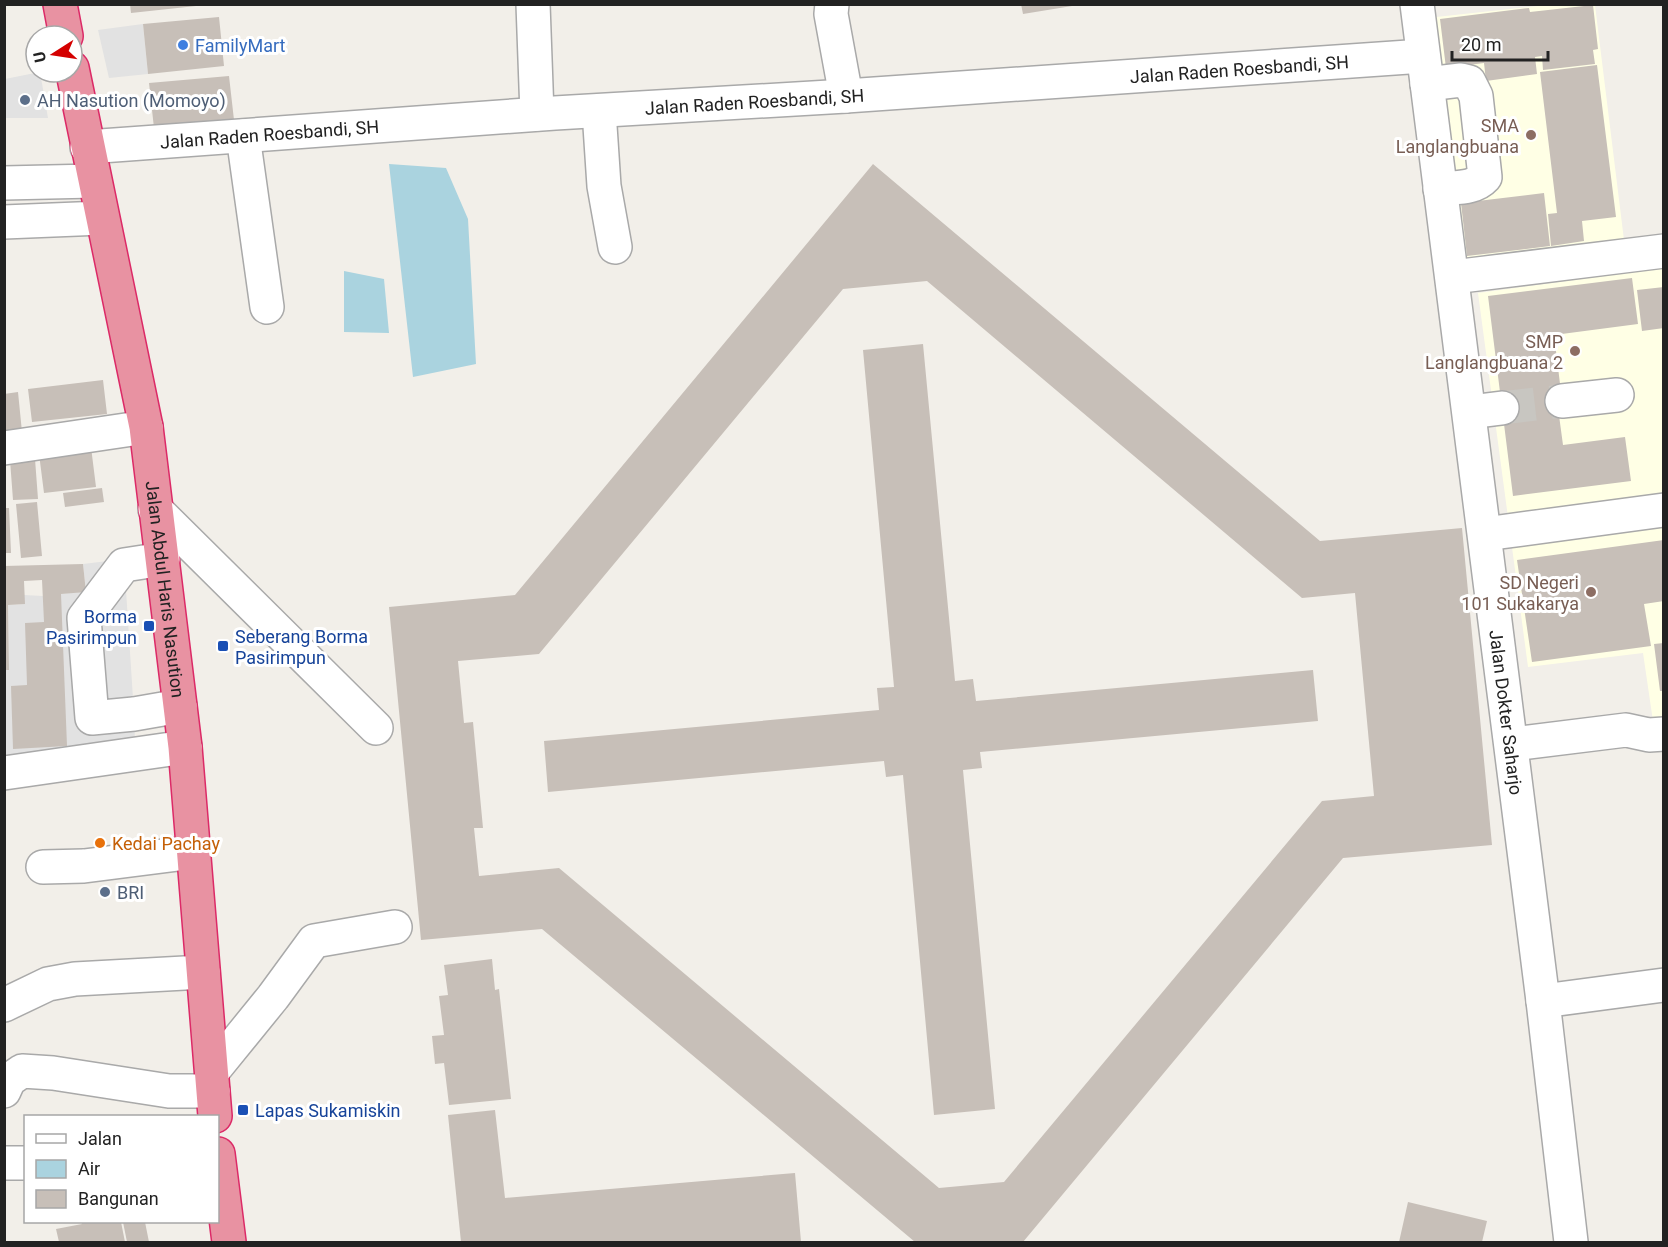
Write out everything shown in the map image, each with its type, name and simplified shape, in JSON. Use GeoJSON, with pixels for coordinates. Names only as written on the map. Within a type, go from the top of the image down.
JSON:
{"type":"FeatureCollection","features":[{"type":"Feature","properties":{"kind":"highway"},"geometry":{"type":"LineString","coordinates":[[60,4],[64,24]]}},
{"type":"Feature","properties":{"kind":"highway","name":"Jalan Abdul Haris Nasution"},"geometry":{"type":"LineString","coordinates":[[75,84],[146,427],[185,747],[213,1093]]}},
{"type":"Feature","properties":{"kind":"highway"},"geometry":{"type":"LineString","coordinates":[[219,1164],[229,1242]]}},
{"type":"Feature","properties":{"kind":"street"},"geometry":{"type":"LineString","coordinates":[[533,4],[537,114]]}},
{"type":"Feature","properties":{"kind":"street"},"geometry":{"type":"LineString","coordinates":[[832,4],[831,14],[846,96]]}},
{"type":"Feature","properties":{"kind":"street","name":"Jalan Dokter Saharjo"},"geometry":{"type":"LineString","coordinates":[[1417,4],[1544,1001],[1570,1242]]}},
{"type":"Feature","properties":{"kind":"street","name":"Jalan Raden Roesbandi, SH"},"geometry":{"type":"LineString","coordinates":[[87,147],[537,114],[846,96],[1425,70],[1469,82],[1476,96],[1485,177],[1479,183],[1440,189]]}},
{"type":"Feature","properties":{"kind":"street"},"geometry":{"type":"LineString","coordinates":[[599,111],[604,186],[615,247]]}},
{"type":"Feature","properties":{"kind":"street"},"geometry":{"type":"LineString","coordinates":[[243,136],[267,307]]}},
{"type":"Feature","properties":{"kind":"street"},"geometry":{"type":"LineString","coordinates":[[4,183],[94,181]]}},
{"type":"Feature","properties":{"kind":"street"},"geometry":{"type":"LineString","coordinates":[[4,222],[102,218]]}},
{"type":"Feature","properties":{"kind":"street"},"geometry":{"type":"LineString","coordinates":[[1453,277],[1664,251]]}},
{"type":"Feature","properties":{"kind":"street"},"geometry":{"type":"LineString","coordinates":[[1562,401],[1617,395]]}},
{"type":"Feature","properties":{"kind":"street"},"geometry":{"type":"LineString","coordinates":[[1470,412],[1502,408]]}},
{"type":"Feature","properties":{"kind":"street"},"geometry":{"type":"LineString","coordinates":[[4,448],[146,427]]}},
{"type":"Feature","properties":{"kind":"street"},"geometry":{"type":"LineString","coordinates":[[155,509],[376,728]]}},
{"type":"Feature","properties":{"kind":"street"},"geometry":{"type":"LineString","coordinates":[[1485,534],[1664,510]]}},
{"type":"Feature","properties":{"kind":"street"},"geometry":{"type":"LineString","coordinates":[[163,559],[124,565],[84,618],[92,718],[180,706]]}},
{"type":"Feature","properties":{"kind":"street"},"geometry":{"type":"LineString","coordinates":[[1512,744],[1626,730],[1650,735],[1664,734]]}},
{"type":"Feature","properties":{"kind":"street"},"geometry":{"type":"LineString","coordinates":[[4,773],[185,747]]}},
{"type":"Feature","properties":{"kind":"street"},"geometry":{"type":"LineString","coordinates":[[43,867],[84,866],[194,852]]}},
{"type":"Feature","properties":{"kind":"street"},"geometry":{"type":"LineString","coordinates":[[4,1091],[9,1080],[21,1071],[53,1073],[170,1091],[213,1093],[273,997],[314,941],[395,927]]}},
{"type":"Feature","properties":{"kind":"street"},"geometry":{"type":"LineString","coordinates":[[4,1005],[48,984],[66,980],[203,972]]}},
{"type":"Feature","properties":{"kind":"street"},"geometry":{"type":"LineString","coordinates":[[1544,1001],[1664,985]]}},
{"type":"Feature","properties":{"kind":"street"},"geometry":{"type":"LineString","coordinates":[[4,1163],[24,1163]]}},
{"type":"Feature","properties":{"kind":"shaded area","name":"SMA Langlangbuana"},"geometry":{"type":"Polygon","coordinates":[[[1547,5],[1595,5],[1624,240],[1465,259],[1436,17],[1547,5]]]}},
{"type":"Feature","properties":{"kind":"shaded area"},"geometry":{"type":"Polygon","coordinates":[[[143,24],[148,74],[109,78],[98,30],[143,24]]]}},
{"type":"Feature","properties":{"kind":"shaded area","name":"AH Nasution (Momoyo)"},"geometry":{"type":"Polygon","coordinates":[[[24,75],[24,84],[42,84],[48,118],[6,118],[5,79],[24,75]]]}},
{"type":"Feature","properties":{"kind":"shaded area"},"geometry":{"type":"Polygon","coordinates":[[[1663,268],[1663,727],[1654,728],[1643,653],[1528,667],[1478,293],[1663,268]]]}},
{"type":"Feature","properties":{"kind":"shaded area"},"geometry":{"type":"Polygon","coordinates":[[[124,559],[135,743],[5,759],[4,670],[9,670],[8,605],[24,604],[24,595],[43,596],[86,591],[83,564],[124,559]]]}},
{"type":"Feature","properties":{"kind":"water"},"geometry":{"type":"Polygon","coordinates":[[[389,164],[446,168],[468,219],[476,364],[413,377],[389,164]]]}},
{"type":"Feature","properties":{"kind":"water"},"geometry":{"type":"Polygon","coordinates":[[[344,271],[384,279],[389,333],[344,332],[344,271]]]}},
{"type":"Feature","properties":{"kind":"building"},"geometry":{"type":"Polygon","coordinates":[[[130,4],[196,4],[196,6],[131,13],[130,4]]]}},
{"type":"Feature","properties":{"kind":"building"},"geometry":{"type":"Polygon","coordinates":[[[1021,4],[1072,4],[1072,6],[1023,14],[1021,4]]]}},
{"type":"Feature","properties":{"kind":"building"},"geometry":{"type":"Polygon","coordinates":[[[1593,5],[1598,49],[1593,50],[1595,64],[1543,70],[1542,56],[1535,57],[1537,74],[1486,81],[1484,63],[1446,68],[1440,19],[1529,8],[1530,12],[1593,5]]]}},
{"type":"Feature","properties":{"kind":"building","name":"FamilyMart"},"geometry":{"type":"Polygon","coordinates":[[[219,17],[224,66],[148,74],[143,24],[219,17]]]}},
{"type":"Feature","properties":{"kind":"building"},"geometry":{"type":"Polygon","coordinates":[[[1597,65],[1616,217],[1582,221],[1584,241],[1551,246],[1548,214],[1557,213],[1540,72],[1597,65]]]}},
{"type":"Feature","properties":{"kind":"building"},"geometry":{"type":"Polygon","coordinates":[[[229,76],[234,120],[154,128],[149,83],[229,76]]]}},
{"type":"Feature","properties":{"kind":"building"},"geometry":{"type":"Polygon","coordinates":[[[873,164],[1320,541],[1462,528],[1492,845],[1343,858],[1023,1242],[915,1242],[542,929],[421,940],[389,607],[515,595],[873,164]],[[927,281],[843,289],[539,654],[458,661],[464,723],[473,722],[483,828],[474,828],[479,876],[559,868],[939,1188],[1004,1182],[1322,801],[1374,796],[1355,593],[1302,598],[927,281]]]}},
{"type":"Feature","properties":{"kind":"building"},"geometry":{"type":"Polygon","coordinates":[[[1544,193],[1550,246],[1467,256],[1461,203],[1544,193]]]}},
{"type":"Feature","properties":{"kind":"building"},"geometry":{"type":"Polygon","coordinates":[[[1632,278],[1638,324],[1554,335],[1563,408],[1558,408],[1563,445],[1625,437],[1631,481],[1513,496],[1488,296],[1632,278]]]}},
{"type":"Feature","properties":{"kind":"building"},"geometry":{"type":"Polygon","coordinates":[[[1664,287],[1664,328],[1642,331],[1637,290],[1664,287]]]}},
{"type":"Feature","properties":{"kind":"building"},"geometry":{"type":"Polygon","coordinates":[[[923,344],[955,681],[973,679],[976,701],[1313,670],[1318,721],[980,752],[982,768],[963,770],[995,1109],[934,1115],[903,775],[886,777],[884,761],[548,792],[544,741],[879,710],[877,688],[894,687],[863,350],[923,344]]]}},
{"type":"Feature","properties":{"kind":"building"},"geometry":{"type":"Polygon","coordinates":[[[103,380],[107,414],[32,422],[28,389],[103,380]]]}},
{"type":"Feature","properties":{"kind":"building"},"geometry":{"type":"Polygon","coordinates":[[[18,392],[22,432],[4,434],[4,394],[18,392]]]}},
{"type":"Feature","properties":{"kind":"building"},"geometry":{"type":"Polygon","coordinates":[[[90,439],[96,487],[44,493],[38,446],[90,439]]]}},
{"type":"Feature","properties":{"kind":"building"},"geometry":{"type":"Polygon","coordinates":[[[35,459],[38,499],[13,500],[10,460],[35,459]]]}},
{"type":"Feature","properties":{"kind":"building"},"geometry":{"type":"Polygon","coordinates":[[[102,488],[104,502],[65,507],[63,493],[102,488]]]}},
{"type":"Feature","properties":{"kind":"building"},"geometry":{"type":"Polygon","coordinates":[[[37,502],[42,556],[21,558],[16,504],[37,502]]]}},
{"type":"Feature","properties":{"kind":"building"},"geometry":{"type":"Polygon","coordinates":[[[4,508],[9,508],[11,553],[4,553],[4,508]]]}},
{"type":"Feature","properties":{"kind":"building"},"geometry":{"type":"Polygon","coordinates":[[[1664,540],[1664,601],[1644,604],[1651,646],[1532,662],[1517,560],[1664,540]]]}},
{"type":"Feature","properties":{"kind":"building"},"geometry":{"type":"Polygon","coordinates":[[[83,564],[86,592],[61,594],[67,746],[13,749],[11,686],[27,685],[25,623],[44,622],[42,580],[24,581],[25,604],[8,605],[9,670],[4,670],[4,566],[83,564]]]}},
{"type":"Feature","properties":{"kind":"building"},"geometry":{"type":"Polygon","coordinates":[[[1664,643],[1664,691],[1660,691],[1654,644],[1664,643]]]}},
{"type":"Feature","properties":{"kind":"building"},"geometry":{"type":"Polygon","coordinates":[[[492,959],[495,990],[499,989],[511,1099],[449,1105],[444,1063],[435,1064],[432,1036],[444,1035],[439,996],[448,995],[444,965],[492,959]]]}},
{"type":"Feature","properties":{"kind":"building"},"geometry":{"type":"Polygon","coordinates":[[[495,1110],[505,1198],[795,1173],[801,1242],[461,1242],[448,1115],[495,1110]]]}},
{"type":"Feature","properties":{"kind":"building"},"geometry":{"type":"Polygon","coordinates":[[[1408,1202],[1487,1221],[1482,1242],[1399,1242],[1408,1202]]]}},
{"type":"Feature","properties":{"kind":"building"},"geometry":{"type":"Polygon","coordinates":[[[121,1223],[125,1242],[59,1242],[56,1229],[82,1224],[121,1223]]]}},
{"type":"Feature","properties":{"kind":"building"},"geometry":{"type":"Polygon","coordinates":[[[123,1223],[145,1223],[149,1242],[127,1242],[123,1223]]]}},
{"type":"Feature","properties":{"kind":"tunnel"},"geometry":{"type":"LineString","coordinates":[[1502,408],[1562,401]]}},
{"type":"Feature","properties":{"kind":"place","name":"FamilyMart"},"geometry":{"type":"Point","coordinates":[183,45]}},
{"type":"Feature","properties":{"kind":"place","name":"AH Nasution (Momoyo)"},"geometry":{"type":"Point","coordinates":[25,100]}},
{"type":"Feature","properties":{"kind":"place","name":"SMA Langlangbuana"},"geometry":{"type":"Point","coordinates":[1531,135]}},
{"type":"Feature","properties":{"kind":"place","name":"SMP Langlangbuana 2"},"geometry":{"type":"Point","coordinates":[1575,351]}},
{"type":"Feature","properties":{"kind":"place","name":"SD Negeri 101 Sukakarya"},"geometry":{"type":"Point","coordinates":[1591,592]}},
{"type":"Feature","properties":{"kind":"place","name":"Borma Pasirimpun"},"geometry":{"type":"Point","coordinates":[149,626]}},
{"type":"Feature","properties":{"kind":"place","name":"Seberang Borma Pasirimpun"},"geometry":{"type":"Point","coordinates":[223,646]}},
{"type":"Feature","properties":{"kind":"place","name":"Kedai Pachay"},"geometry":{"type":"Point","coordinates":[100,843]}},
{"type":"Feature","properties":{"kind":"place","name":"BRI"},"geometry":{"type":"Point","coordinates":[105,892]}},
{"type":"Feature","properties":{"kind":"place","name":"Lapas Sukamiskin"},"geometry":{"type":"Point","coordinates":[243,1110]}}]}
